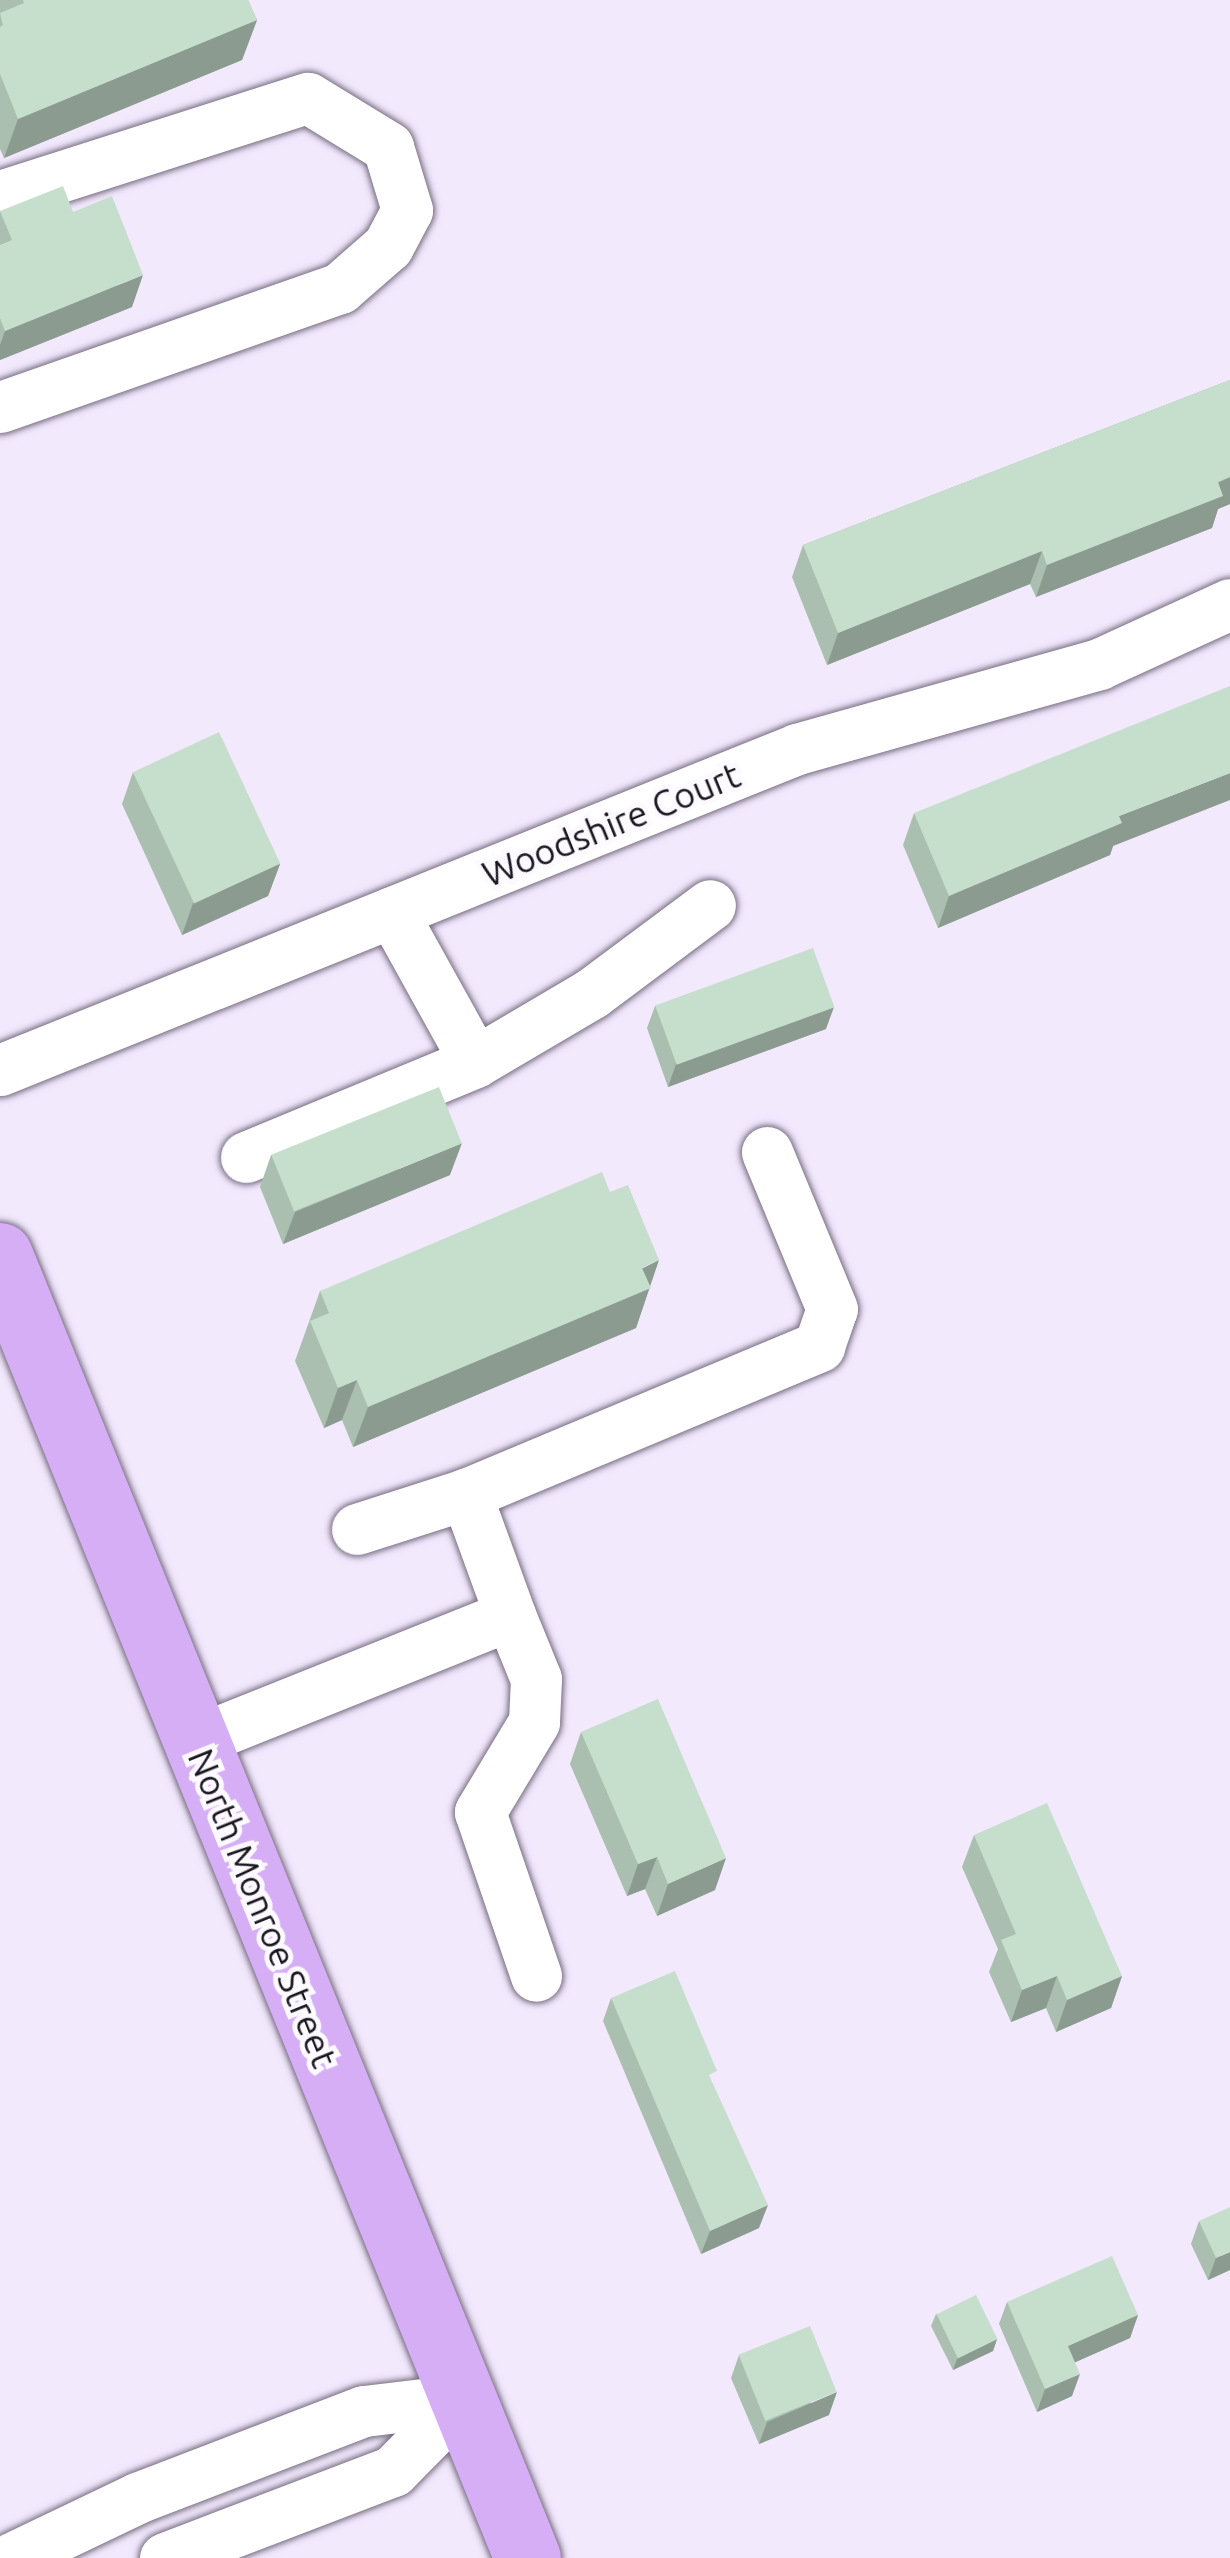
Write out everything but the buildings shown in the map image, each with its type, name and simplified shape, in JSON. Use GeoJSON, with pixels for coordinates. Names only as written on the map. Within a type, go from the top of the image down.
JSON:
{"type":"FeatureCollection","features":[{"type":"Feature","properties":{"kind":"main road","name":"North Monroe Street"},"geometry":{"type":"LineString","coordinates":[[0,1256],[528,2558]]}},
{"type":"Feature","properties":{"kind":"street"},"geometry":{"type":"LineString","coordinates":[[0,196],[308,98],[388,148],[407,210],[388,246],[340,288],[0,406]]}},
{"type":"Feature","properties":{"kind":"street","name":"Woodshire Court"},"geometry":{"type":"LineString","coordinates":[[0,1070],[797,749],[1099,664],[1230,604]]}},
{"type":"Feature","properties":{"kind":"street"},"geometry":{"type":"LineString","coordinates":[[246,1156],[475,1062],[592,993],[710,905]]}},
{"type":"Feature","properties":{"kind":"street"},"geometry":{"type":"LineString","coordinates":[[392,912],[475,1062]]}},
{"type":"Feature","properties":{"kind":"street"},"geometry":{"type":"LineString","coordinates":[[357,1529],[466,1494],[819,1346],[832,1310],[767,1152]]}},
{"type":"Feature","properties":{"kind":"street"},"geometry":{"type":"LineString","coordinates":[[466,1494],[536,1679],[534,1722],[480,1812],[536,1976]]}},
{"type":"Feature","properties":{"kind":"street"},"geometry":{"type":"LineString","coordinates":[[195,1741],[510,1615]]}},
{"type":"Feature","properties":{"kind":"street"},"geometry":{"type":"LineString","coordinates":[[12,2558],[137,2498],[364,2410],[464,2399]]}},
{"type":"Feature","properties":{"kind":"street"},"geometry":{"type":"LineString","coordinates":[[165,2558],[392,2471],[464,2399]]}}]}
